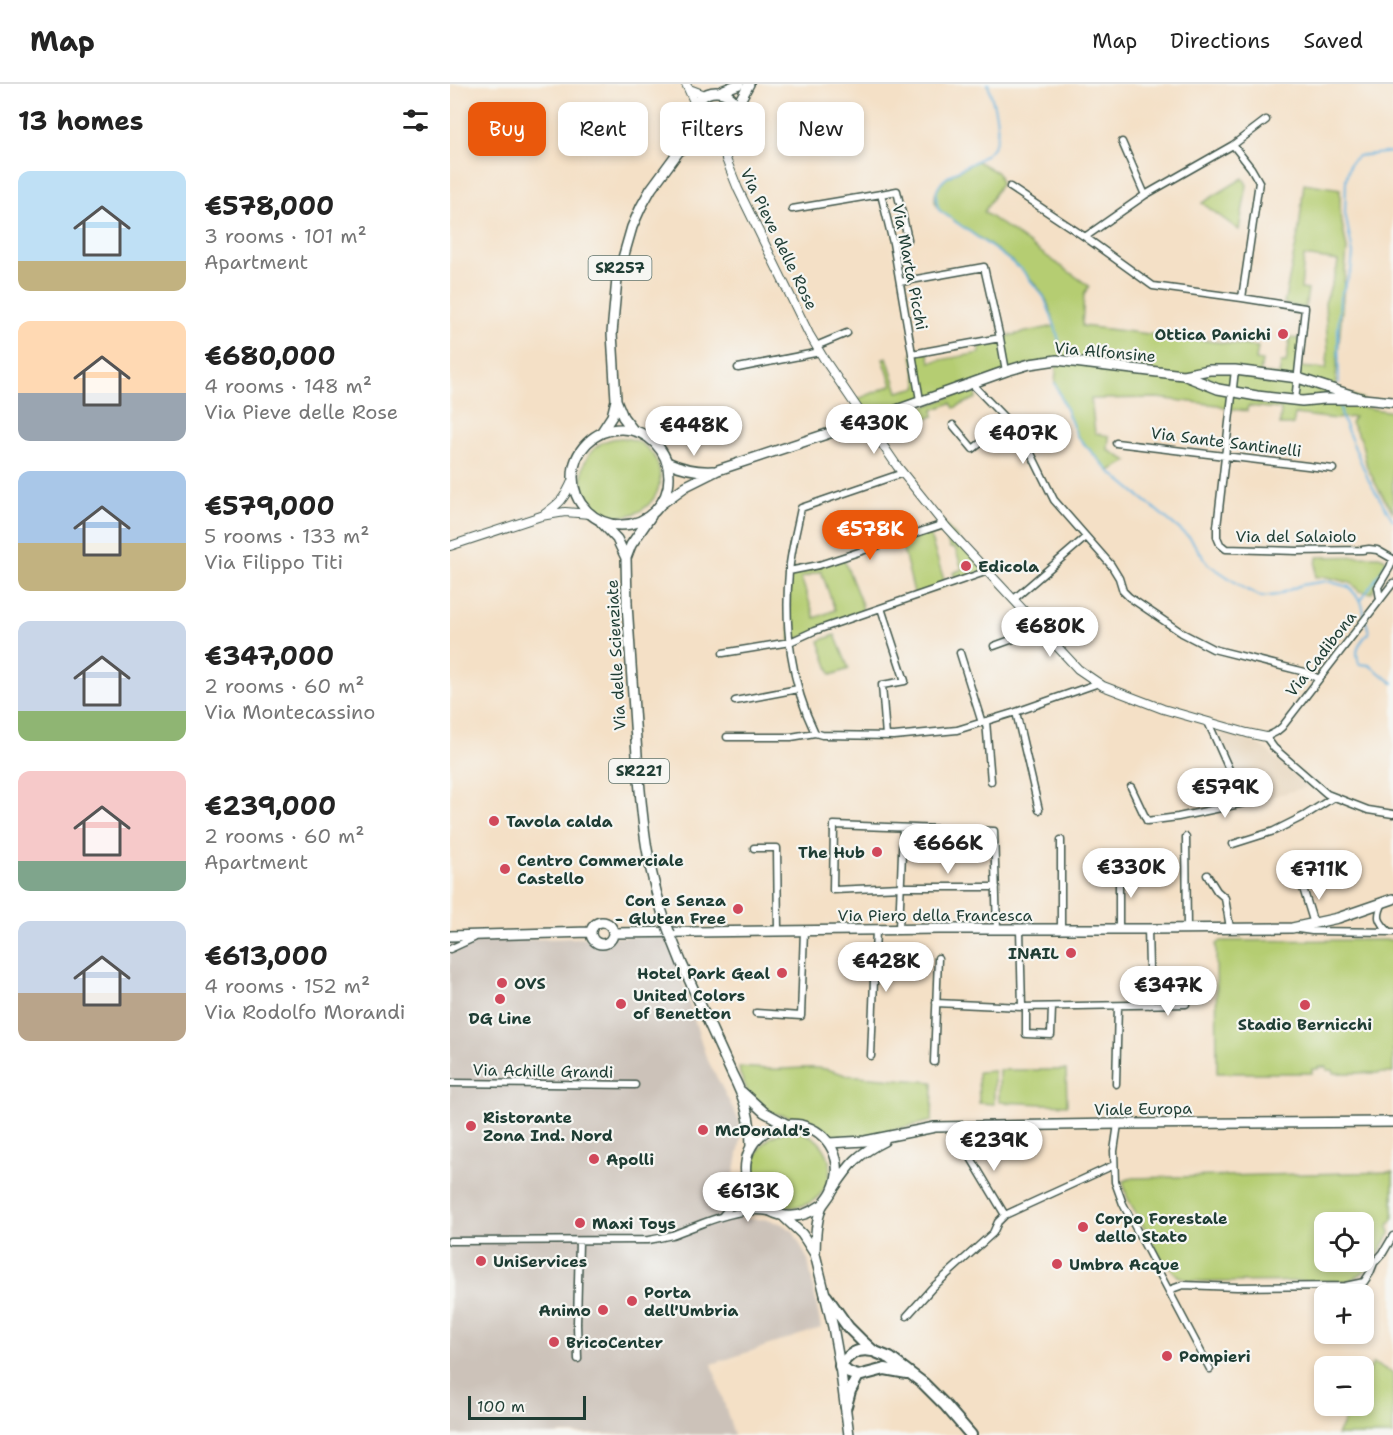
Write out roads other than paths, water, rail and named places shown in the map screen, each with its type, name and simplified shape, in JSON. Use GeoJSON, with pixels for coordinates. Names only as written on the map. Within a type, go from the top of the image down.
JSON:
{"type":"FeatureCollection","features":[{"type":"Feature","properties":{"kind":"highway"},"geometry":{"type":"LineString","coordinates":[[826,1296],[849,1328],[873,1351]]}},
{"type":"Feature","properties":{"kind":"highway"},"geometry":{"type":"LineString","coordinates":[[911,1374],[888,1369],[858,1376],[840,1366],[856,1351],[865,1349],[890,1358],[927,1386],[971,1435]]}},
{"type":"Feature","properties":{"kind":"highway"},"geometry":{"type":"LineString","coordinates":[[846,1406],[850,1391],[858,1376]]}},
{"type":"Feature","properties":{"kind":"highway"},"geometry":{"type":"LineString","coordinates":[[945,1406],[961,1435]]}},
{"type":"Feature","properties":{"kind":"main road"},"geometry":{"type":"LineString","coordinates":[[698,102],[709,93],[719,92],[739,84]]}},
{"type":"Feature","properties":{"kind":"main road"},"geometry":{"type":"LineString","coordinates":[[739,102],[749,84]]}},
{"type":"Feature","properties":{"kind":"main road"},"geometry":{"type":"LineString","coordinates":[[719,92],[734,102]]}},
{"type":"Feature","properties":{"kind":"main road","name":"SR257"},"geometry":{"type":"LineString","coordinates":[[601,433],[612,416],[616,400],[612,333],[617,279],[632,227],[641,207],[675,156]]}},
{"type":"Feature","properties":{"kind":"main road","name":"Via Alfonsine"},"geometry":{"type":"LineString","coordinates":[[661,504],[686,486],[718,470],[1006,371],[1057,360],[1183,375],[1218,390],[1295,401],[1363,399],[1393,402]]}},
{"type":"Feature","properties":{"kind":"main road","name":"Via Alfonsine"},"geometry":{"type":"LineString","coordinates":[[1183,375],[1209,370],[1235,370],[1298,378],[1363,399]]}},
{"type":"Feature","properties":{"kind":"main road","name":"SR257"},"geometry":{"type":"LineString","coordinates":[[616,400],[623,417],[633,430]]}},
{"type":"Feature","properties":{"kind":"main road"},"geometry":{"type":"LineString","coordinates":[[617,429],[633,430],[651,439],[667,462],[669,480],[667,491],[661,504],[636,523],[611,524],[594,517],[579,501],[573,479],[575,462],[588,442],[601,433],[617,429]]}},
{"type":"Feature","properties":{"kind":"main road","name":"Via Alfonsine"},"geometry":{"type":"LineString","coordinates":[[667,462],[680,468],[699,472],[718,470]]}},
{"type":"Feature","properties":{"kind":"main road","name":"Via delle Scienziate"},"geometry":{"type":"LineString","coordinates":[[653,512],[631,545],[626,558],[631,674],[643,831],[660,909],[741,1091],[750,1120],[752,1148]]}},
{"type":"Feature","properties":{"kind":"main road","name":"Via delle Scienziate"},"geometry":{"type":"LineString","coordinates":[[594,517],[617,539],[626,558]]}},
{"type":"Feature","properties":{"kind":"main road","name":"Via Piero della Francesca"},"geometry":{"type":"LineString","coordinates":[[613,933],[899,929],[1292,928],[1338,918],[1393,899]]}},
{"type":"Feature","properties":{"kind":"main road","name":"Via Piero della Francesca"},"geometry":{"type":"LineString","coordinates":[[603,922],[610,926],[613,933],[610,940],[602,945],[593,940],[590,932],[595,924],[603,922]]}},
{"type":"Feature","properties":{"kind":"main road","name":"Via Piero della Francesca"},"geometry":{"type":"LineString","coordinates":[[450,936],[590,932]]}},
{"type":"Feature","properties":{"kind":"main road","name":"Via delle Scienziate"},"geometry":{"type":"LineString","coordinates":[[741,1091],[764,1112],[786,1124]]}},
{"type":"Feature","properties":{"kind":"main road","name":"Viale Europa"},"geometry":{"type":"LineString","coordinates":[[829,1143],[861,1142],[935,1127],[1393,1122]]}},
{"type":"Feature","properties":{"kind":"main road"},"geometry":{"type":"LineString","coordinates":[[752,1148],[766,1132],[786,1124]]}},
{"type":"Feature","properties":{"kind":"main road","name":"SR221"},"geometry":{"type":"LineString","coordinates":[[786,1124],[798,1124],[810,1128],[821,1134],[829,1143]]}},
{"type":"Feature","properties":{"kind":"main road","name":"Viale Europa"},"geometry":{"type":"LineString","coordinates":[[834,1188],[860,1155],[893,1135]]}},
{"type":"Feature","properties":{"kind":"main road"},"geometry":{"type":"LineString","coordinates":[[747,1181],[757,1200],[773,1213],[794,1216],[814,1211],[829,1197],[838,1173],[836,1157],[829,1143]]}},
{"type":"Feature","properties":{"kind":"main road","name":"SR221"},"geometry":{"type":"LineString","coordinates":[[747,1181],[747,1158],[752,1148]]}},
{"type":"Feature","properties":{"kind":"main road"},"geometry":{"type":"LineString","coordinates":[[822,1205],[816,1231],[815,1254],[840,1366],[849,1435]]}},
{"type":"Feature","properties":{"kind":"main road"},"geometry":{"type":"LineString","coordinates":[[783,1216],[802,1234],[815,1254]]}},
{"type":"Feature","properties":{"kind":"street"},"geometry":{"type":"LineString","coordinates":[[688,86],[705,95]]}},
{"type":"Feature","properties":{"kind":"street"},"geometry":{"type":"LineString","coordinates":[[688,86],[694,102]]}},
{"type":"Feature","properties":{"kind":"street"},"geometry":{"type":"LineString","coordinates":[[1085,237],[1145,195],[1233,145],[1266,120]]}},
{"type":"Feature","properties":{"kind":"street"},"geometry":{"type":"LineString","coordinates":[[1122,142],[1145,195]]}},
{"type":"Feature","properties":{"kind":"street"},"geometry":{"type":"LineString","coordinates":[[1233,145],[1259,182],[1242,298]]}},
{"type":"Feature","properties":{"kind":"street","name":"Via Pieve delle Rose"},"geometry":{"type":"LineString","coordinates":[[726,156],[738,189],[818,349],[866,421],[903,473],[944,524],[1078,669],[1099,683],[1163,709],[1266,737]]}},
{"type":"Feature","properties":{"kind":"street"},"geometry":{"type":"LineString","coordinates":[[1010,187],[1153,286],[1305,308],[1295,401]]}},
{"type":"Feature","properties":{"kind":"street"},"geometry":{"type":"LineString","coordinates":[[882,194],[897,191],[908,240],[893,243]]}},
{"type":"Feature","properties":{"kind":"street","name":"Via Marta Picchi"},"geometry":{"type":"LineString","coordinates":[[792,209],[882,194],[893,243],[920,400]]}},
{"type":"Feature","properties":{"kind":"street"},"geometry":{"type":"LineString","coordinates":[[900,282],[984,267],[1006,371]]}},
{"type":"Feature","properties":{"kind":"street"},"geometry":{"type":"LineString","coordinates":[[738,368],[818,349],[847,333]]}},
{"type":"Feature","properties":{"kind":"street"},"geometry":{"type":"LineString","coordinates":[[912,354],[1000,338]]}},
{"type":"Feature","properties":{"kind":"street","name":"Via del Salaiolo"},"geometry":{"type":"LineString","coordinates":[[1235,370],[1217,526],[1217,537],[1220,544],[1226,549],[1377,550],[1393,559],[1378,587],[1380,599]]}},
{"type":"Feature","properties":{"kind":"street"},"geometry":{"type":"LineString","coordinates":[[971,383],[1023,436],[1054,500],[1111,565],[1119,578],[1123,591],[1129,597],[1182,633],[1214,649],[1305,672],[1319,679]]}},
{"type":"Feature","properties":{"kind":"street"},"geometry":{"type":"LineString","coordinates":[[953,425],[973,449],[1008,421]]}},
{"type":"Feature","properties":{"kind":"street","name":"Via Sante Santinelli"},"geometry":{"type":"LineString","coordinates":[[1116,443],[1333,469]]}},
{"type":"Feature","properties":{"kind":"street"},"geometry":{"type":"LineString","coordinates":[[815,733],[798,689],[792,664],[788,624],[789,571],[801,508],[903,473]]}},
{"type":"Feature","properties":{"kind":"street"},"geometry":{"type":"LineString","coordinates":[[541,516],[559,504],[567,494],[573,479]]}},
{"type":"Feature","properties":{"kind":"street"},"geometry":{"type":"LineString","coordinates":[[450,546],[541,516],[565,512],[594,517]]}},
{"type":"Feature","properties":{"kind":"street"},"geometry":{"type":"LineString","coordinates":[[789,571],[819,565],[944,524]]}},
{"type":"Feature","properties":{"kind":"street"},"geometry":{"type":"LineString","coordinates":[[1014,599],[1086,537]]}},
{"type":"Feature","properties":{"kind":"street"},"geometry":{"type":"LineString","coordinates":[[723,653],[790,642],[814,631],[988,571]]}},
{"type":"Feature","properties":{"kind":"street","name":"Via Cadibona"},"geometry":{"type":"LineString","coordinates":[[1266,737],[1282,727],[1393,583]]}},
{"type":"Feature","properties":{"kind":"street"},"geometry":{"type":"LineString","coordinates":[[881,608],[905,681],[882,685],[886,736]]}},
{"type":"Feature","properties":{"kind":"street"},"geometry":{"type":"LineString","coordinates":[[994,646],[1041,629]]}},
{"type":"Feature","properties":{"kind":"street"},"geometry":{"type":"LineString","coordinates":[[960,653],[984,722],[991,781]]}},
{"type":"Feature","properties":{"kind":"street"},"geometry":{"type":"LineString","coordinates":[[727,737],[791,737],[815,733],[886,736],[957,730],[1099,683]]}},
{"type":"Feature","properties":{"kind":"street"},"geometry":{"type":"LineString","coordinates":[[735,701],[798,689]]}},
{"type":"Feature","properties":{"kind":"street"},"geometry":{"type":"LineString","coordinates":[[1016,712],[1039,810]]}},
{"type":"Feature","properties":{"kind":"street"},"geometry":{"type":"LineString","coordinates":[[1131,786],[1147,821],[1195,814],[1244,803],[1208,722]]}},
{"type":"Feature","properties":{"kind":"street"},"geometry":{"type":"LineString","coordinates":[[1266,737],[1275,748],[1327,794],[1368,810],[1393,814]]}},
{"type":"Feature","properties":{"kind":"street"},"geometry":{"type":"LineString","coordinates":[[1233,844],[1274,831],[1334,797]]}},
{"type":"Feature","properties":{"kind":"street"},"geometry":{"type":"LineString","coordinates":[[996,887],[833,890],[834,825],[994,831],[996,887],[997,930]]}},
{"type":"Feature","properties":{"kind":"street"},"geometry":{"type":"LineString","coordinates":[[899,929],[903,828]]}},
{"type":"Feature","properties":{"kind":"street"},"geometry":{"type":"LineString","coordinates":[[1186,837],[1187,929]]}},
{"type":"Feature","properties":{"kind":"street"},"geometry":{"type":"LineString","coordinates":[[1061,840],[1061,929]]}},
{"type":"Feature","properties":{"kind":"street"},"geometry":{"type":"LineString","coordinates":[[754,848],[777,848],[778,930]]}},
{"type":"Feature","properties":{"kind":"street"},"geometry":{"type":"LineString","coordinates":[[1119,868],[1119,929]]}},
{"type":"Feature","properties":{"kind":"street"},"geometry":{"type":"LineString","coordinates":[[1312,871],[1299,875],[1314,924]]}},
{"type":"Feature","properties":{"kind":"street"},"geometry":{"type":"LineString","coordinates":[[1207,874],[1217,891],[1225,898],[1230,928]]}},
{"type":"Feature","properties":{"kind":"street"},"geometry":{"type":"LineString","coordinates":[[1383,903],[1379,910],[1379,920],[1391,932]]}},
{"type":"Feature","properties":{"kind":"street"},"geometry":{"type":"LineString","coordinates":[[1292,928],[1312,931],[1391,932]]}},
{"type":"Feature","properties":{"kind":"street"},"geometry":{"type":"LineString","coordinates":[[1148,929],[1150,1005]]}},
{"type":"Feature","properties":{"kind":"street"},"geometry":{"type":"LineString","coordinates":[[756,1013],[801,1016],[804,930]]}},
{"type":"Feature","properties":{"kind":"street"},"geometry":{"type":"LineString","coordinates":[[871,1056],[876,930]]}},
{"type":"Feature","properties":{"kind":"street"},"geometry":{"type":"LineString","coordinates":[[1020,930],[1026,1034],[1051,1035],[1052,1007]]}},
{"type":"Feature","properties":{"kind":"street"},"geometry":{"type":"LineString","coordinates":[[450,948],[482,935]]}},
{"type":"Feature","properties":{"kind":"street"},"geometry":{"type":"LineString","coordinates":[[934,1062],[938,958]]}},
{"type":"Feature","properties":{"kind":"street"},"geometry":{"type":"LineString","coordinates":[[936,1003],[1024,1007],[1186,1004]]}},
{"type":"Feature","properties":{"kind":"street"},"geometry":{"type":"LineString","coordinates":[[1116,1084],[1118,1006]]}},
{"type":"Feature","properties":{"kind":"street","name":"Via Achille Grandi"},"geometry":{"type":"LineString","coordinates":[[450,1083],[635,1085]]}},
{"type":"Feature","properties":{"kind":"street"},"geometry":{"type":"LineString","coordinates":[[1118,1124],[1114,1165],[1115,1182],[1124,1204],[1210,1369]]}},
{"type":"Feature","properties":{"kind":"street"},"geometry":{"type":"LineString","coordinates":[[962,1143],[1005,1215]]}},
{"type":"Feature","properties":{"kind":"street"},"geometry":{"type":"LineString","coordinates":[[907,1316],[932,1288],[993,1233],[998,1222],[1005,1215],[1114,1165]]}},
{"type":"Feature","properties":{"kind":"street"},"geometry":{"type":"LineString","coordinates":[[722,1216],[735,1201],[747,1181]]}},
{"type":"Feature","properties":{"kind":"street"},"geometry":{"type":"LineString","coordinates":[[450,1241],[648,1240],[669,1236],[722,1216],[754,1211],[773,1213]]}},
{"type":"Feature","properties":{"kind":"street"},"geometry":{"type":"LineString","coordinates":[[1169,1290],[1183,1285],[1345,1286],[1364,1282],[1393,1236],[1391,1226]]}},
{"type":"Feature","properties":{"kind":"street"},"geometry":{"type":"LineString","coordinates":[[578,1359],[579,1241]]}},
{"type":"Feature","properties":{"kind":"waterway"},"geometry":{"type":"LineString","coordinates":[[988,84],[997,122],[995,143],[980,159],[957,171],[939,186],[936,196],[939,210],[1022,270],[1044,297],[1059,341]]}},
{"type":"Feature","properties":{"kind":"waterway"},"geometry":{"type":"LineString","coordinates":[[1339,383],[1340,297],[1351,271],[1353,254],[1345,213],[1346,180],[1350,163],[1358,156],[1393,152]]}},
{"type":"Feature","properties":{"kind":"waterway"},"geometry":{"type":"LineString","coordinates":[[1055,383],[1077,436],[1109,471],[1190,538],[1208,564],[1247,590],[1262,597],[1277,595],[1301,585],[1327,581],[1349,587],[1361,601],[1365,616]]}},
{"type":"Feature","properties":{"kind":"waterway"},"geometry":{"type":"LineString","coordinates":[[1340,406],[1342,418],[1369,481],[1393,520]]}},
{"type":"Feature","properties":{"kind":"waterway"},"geometry":{"type":"LineString","coordinates":[[1361,600],[1388,561]]}},
{"type":"Feature","properties":{"kind":"waterway"},"geometry":{"type":"LineString","coordinates":[[1366,621],[1369,632],[1358,646],[1359,664],[1369,665],[1393,683]]}},
{"type":"Feature","properties":{"kind":"place","name":"Ottica Panichi"},"geometry":{"type":"Point","coordinates":[1283,334]}},
{"type":"Feature","properties":{"kind":"place","name":"Edicola"},"geometry":{"type":"Point","coordinates":[966,566]}},
{"type":"Feature","properties":{"kind":"place","name":"Tavola calda"},"geometry":{"type":"Point","coordinates":[494,821]}},
{"type":"Feature","properties":{"kind":"place","name":"The Hub"},"geometry":{"type":"Point","coordinates":[877,852]}},
{"type":"Feature","properties":{"kind":"place","name":"Centro Commerciale Castello"},"geometry":{"type":"Point","coordinates":[505,869]}},
{"type":"Feature","properties":{"kind":"place","name":"Con e Senza - Gluten Free"},"geometry":{"type":"Point","coordinates":[738,909]}},
{"type":"Feature","properties":{"kind":"place","name":"INAIL"},"geometry":{"type":"Point","coordinates":[1071,953]}},
{"type":"Feature","properties":{"kind":"place","name":"Hotel Park Geal"},"geometry":{"type":"Point","coordinates":[782,973]}},
{"type":"Feature","properties":{"kind":"place","name":"OVS"},"geometry":{"type":"Point","coordinates":[502,983]}},
{"type":"Feature","properties":{"kind":"place","name":"DG Line"},"geometry":{"type":"Point","coordinates":[500,999]}},
{"type":"Feature","properties":{"kind":"place","name":"United Colors of Benetton"},"geometry":{"type":"Point","coordinates":[621,1004]}},
{"type":"Feature","properties":{"kind":"place","name":"Stadio Bernicchi"},"geometry":{"type":"Point","coordinates":[1305,1005]}},
{"type":"Feature","properties":{"kind":"place","name":"Ristorante Zona Ind. Nord"},"geometry":{"type":"Point","coordinates":[471,1126]}},
{"type":"Feature","properties":{"kind":"place","name":"McDonald's"},"geometry":{"type":"Point","coordinates":[703,1130]}},
{"type":"Feature","properties":{"kind":"place","name":"Apolli"},"geometry":{"type":"Point","coordinates":[594,1159]}},
{"type":"Feature","properties":{"kind":"place","name":"Maxi Toys"},"geometry":{"type":"Point","coordinates":[580,1223]}},
{"type":"Feature","properties":{"kind":"place","name":"Corpo Forestale dello Stato"},"geometry":{"type":"Point","coordinates":[1083,1227]}},
{"type":"Feature","properties":{"kind":"place","name":"UniServices"},"geometry":{"type":"Point","coordinates":[481,1261]}},
{"type":"Feature","properties":{"kind":"place","name":"Umbra Acque"},"geometry":{"type":"Point","coordinates":[1057,1264]}},
{"type":"Feature","properties":{"kind":"place","name":"Porta dell'Umbria"},"geometry":{"type":"Point","coordinates":[632,1301]}},
{"type":"Feature","properties":{"kind":"place","name":"Animo"},"geometry":{"type":"Point","coordinates":[603,1310]}},
{"type":"Feature","properties":{"kind":"place","name":"BricoCenter"},"geometry":{"type":"Point","coordinates":[554,1342]}},
{"type":"Feature","properties":{"kind":"place","name":"Pompieri"},"geometry":{"type":"Point","coordinates":[1167,1356]}}]}
